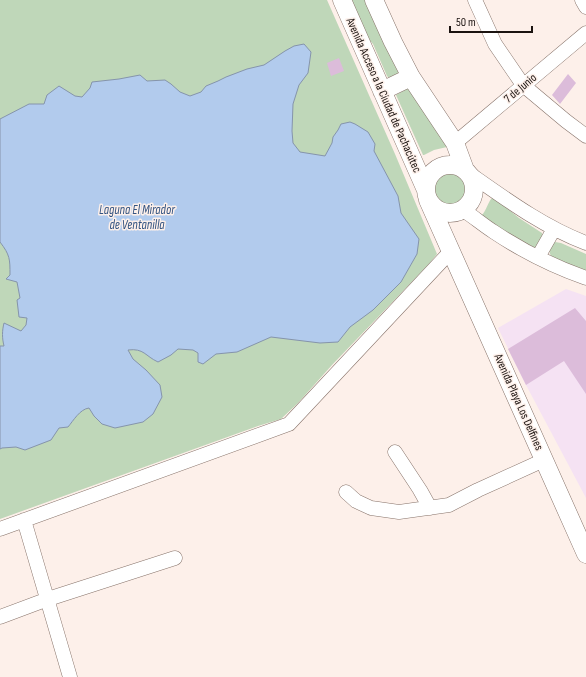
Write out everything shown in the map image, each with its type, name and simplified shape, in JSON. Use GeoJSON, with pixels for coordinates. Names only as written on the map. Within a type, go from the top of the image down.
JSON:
{"type":"FeatureCollection","features":[{"type":"Feature","properties":{"kind":"main road","name":"Avenida Acceso a la Ciudad de Pachacútec"},"geometry":{"type":"LineString","coordinates":[[342,0],[427,195]]}},
{"type":"Feature","properties":{"kind":"main road"},"geometry":{"type":"LineString","coordinates":[[374,0],[392,42],[411,77],[455,143],[474,182],[474,198],[470,205],[460,211],[451,214],[444,213],[432,206],[427,195],[427,183],[435,170],[442,166],[450,165],[458,166],[468,172]]}},
{"type":"Feature","properties":{"kind":"main road"},"geometry":{"type":"LineString","coordinates":[[382,91],[411,77]]}},
{"type":"Feature","properties":{"kind":"main road","name":"Avenida Playa Los Delfines"},"geometry":{"type":"LineString","coordinates":[[427,195],[586,554]]}},
{"type":"Feature","properties":{"kind":"main road"},"geometry":{"type":"LineString","coordinates":[[451,251],[460,211]]}},
{"type":"Feature","properties":{"kind":"street"},"geometry":{"type":"LineString","coordinates":[[475,0],[495,44],[523,85],[586,136]]}},
{"type":"Feature","properties":{"kind":"street"},"geometry":{"type":"LineString","coordinates":[[582,0],[586,7]]}},
{"type":"Feature","properties":{"kind":"street","name":"7 de Junio"},"geometry":{"type":"LineString","coordinates":[[455,143],[586,33]]}},
{"type":"Feature","properties":{"kind":"street"},"geometry":{"type":"LineString","coordinates":[[468,172],[518,207],[554,229],[586,243]]}},
{"type":"Feature","properties":{"kind":"street"},"geometry":{"type":"LineString","coordinates":[[460,211],[518,247],[556,266],[586,278]]}},
{"type":"Feature","properties":{"kind":"street"},"geometry":{"type":"LineString","coordinates":[[538,257],[554,229]]}},
{"type":"Feature","properties":{"kind":"street"},"geometry":{"type":"LineString","coordinates":[[0,529],[289,424],[451,251]]}},
{"type":"Feature","properties":{"kind":"street"},"geometry":{"type":"LineString","coordinates":[[395,452],[430,508]]}},
{"type":"Feature","properties":{"kind":"street"},"geometry":{"type":"LineString","coordinates":[[346,492],[356,501],[371,508],[399,512],[449,505],[544,460]]}},
{"type":"Feature","properties":{"kind":"street"},"geometry":{"type":"LineString","coordinates":[[24,520],[70,677]]}},
{"type":"Feature","properties":{"kind":"street"},"geometry":{"type":"LineString","coordinates":[[0,617],[176,558]]}},
{"type":"Feature","properties":{"kind":"shaded area"},"geometry":{"type":"Polygon","coordinates":[[[566,289],[586,296],[586,498],[526,385],[498,328],[566,289]]]}},
{"type":"Feature","properties":{"kind":"green space","name":"Laguna El Mirador de Ventanilla"},"geometry":{"type":"Polygon","coordinates":[[[0,0],[327,0],[437,254],[298,403],[281,419],[0,519],[0,0]]]}},
{"type":"Feature","properties":{"kind":"green space"},"geometry":{"type":"Polygon","coordinates":[[[347,0],[369,0],[400,74],[389,78],[387,76],[373,44],[362,32],[347,0]]]}},
{"type":"Feature","properties":{"kind":"green space"},"geometry":{"type":"Polygon","coordinates":[[[408,88],[447,147],[434,150],[423,155],[396,95],[408,88]]]}},
{"type":"Feature","properties":{"kind":"green space"},"geometry":{"type":"Polygon","coordinates":[[[450,171],[460,174],[465,179],[468,189],[465,199],[460,204],[450,207],[440,204],[435,199],[432,189],[435,179],[440,174],[450,171]]]}},
{"type":"Feature","properties":{"kind":"green space"},"geometry":{"type":"Polygon","coordinates":[[[492,198],[496,199],[519,218],[542,233],[543,236],[536,249],[509,236],[482,215],[492,198]]]}},
{"type":"Feature","properties":{"kind":"green space"},"geometry":{"type":"Polygon","coordinates":[[[555,242],[561,243],[586,254],[586,272],[552,257],[549,248],[555,242]]]}},
{"type":"Feature","properties":{"kind":"water","name":"Laguna El Mirador de Ventanilla"},"geometry":{"type":"Polygon","coordinates":[[[304,44],[311,52],[308,73],[299,85],[293,104],[293,143],[300,152],[325,156],[332,143],[333,137],[341,124],[350,122],[368,132],[375,144],[374,151],[398,196],[401,213],[419,239],[417,254],[401,282],[373,310],[350,327],[338,342],[320,343],[271,337],[237,352],[216,354],[203,364],[198,362],[198,353],[193,350],[178,349],[171,355],[158,362],[141,351],[128,350],[133,359],[160,385],[162,397],[153,414],[143,422],[115,428],[102,424],[89,408],[80,413],[68,427],[59,428],[51,440],[25,450],[16,447],[0,449],[0,346],[4,346],[2,334],[3,326],[4,323],[21,331],[26,325],[27,318],[19,317],[17,300],[20,298],[17,282],[6,279],[10,275],[8,254],[0,242],[0,119],[29,104],[44,104],[47,95],[59,86],[75,96],[82,97],[90,88],[92,82],[140,75],[147,81],[165,80],[180,92],[190,96],[201,92],[206,86],[226,77],[247,69],[264,65],[294,46],[304,44]]]}},
{"type":"Feature","properties":{"kind":"building"},"geometry":{"type":"Polygon","coordinates":[[[339,58],[344,71],[331,76],[327,63],[339,58]]]}},
{"type":"Feature","properties":{"kind":"building"},"geometry":{"type":"Polygon","coordinates":[[[568,74],[576,83],[560,104],[552,95],[568,74]]]}},
{"type":"Feature","properties":{"kind":"building"},"geometry":{"type":"Polygon","coordinates":[[[575,308],[586,321],[586,394],[564,361],[526,385],[508,349],[575,308]]]}}]}
